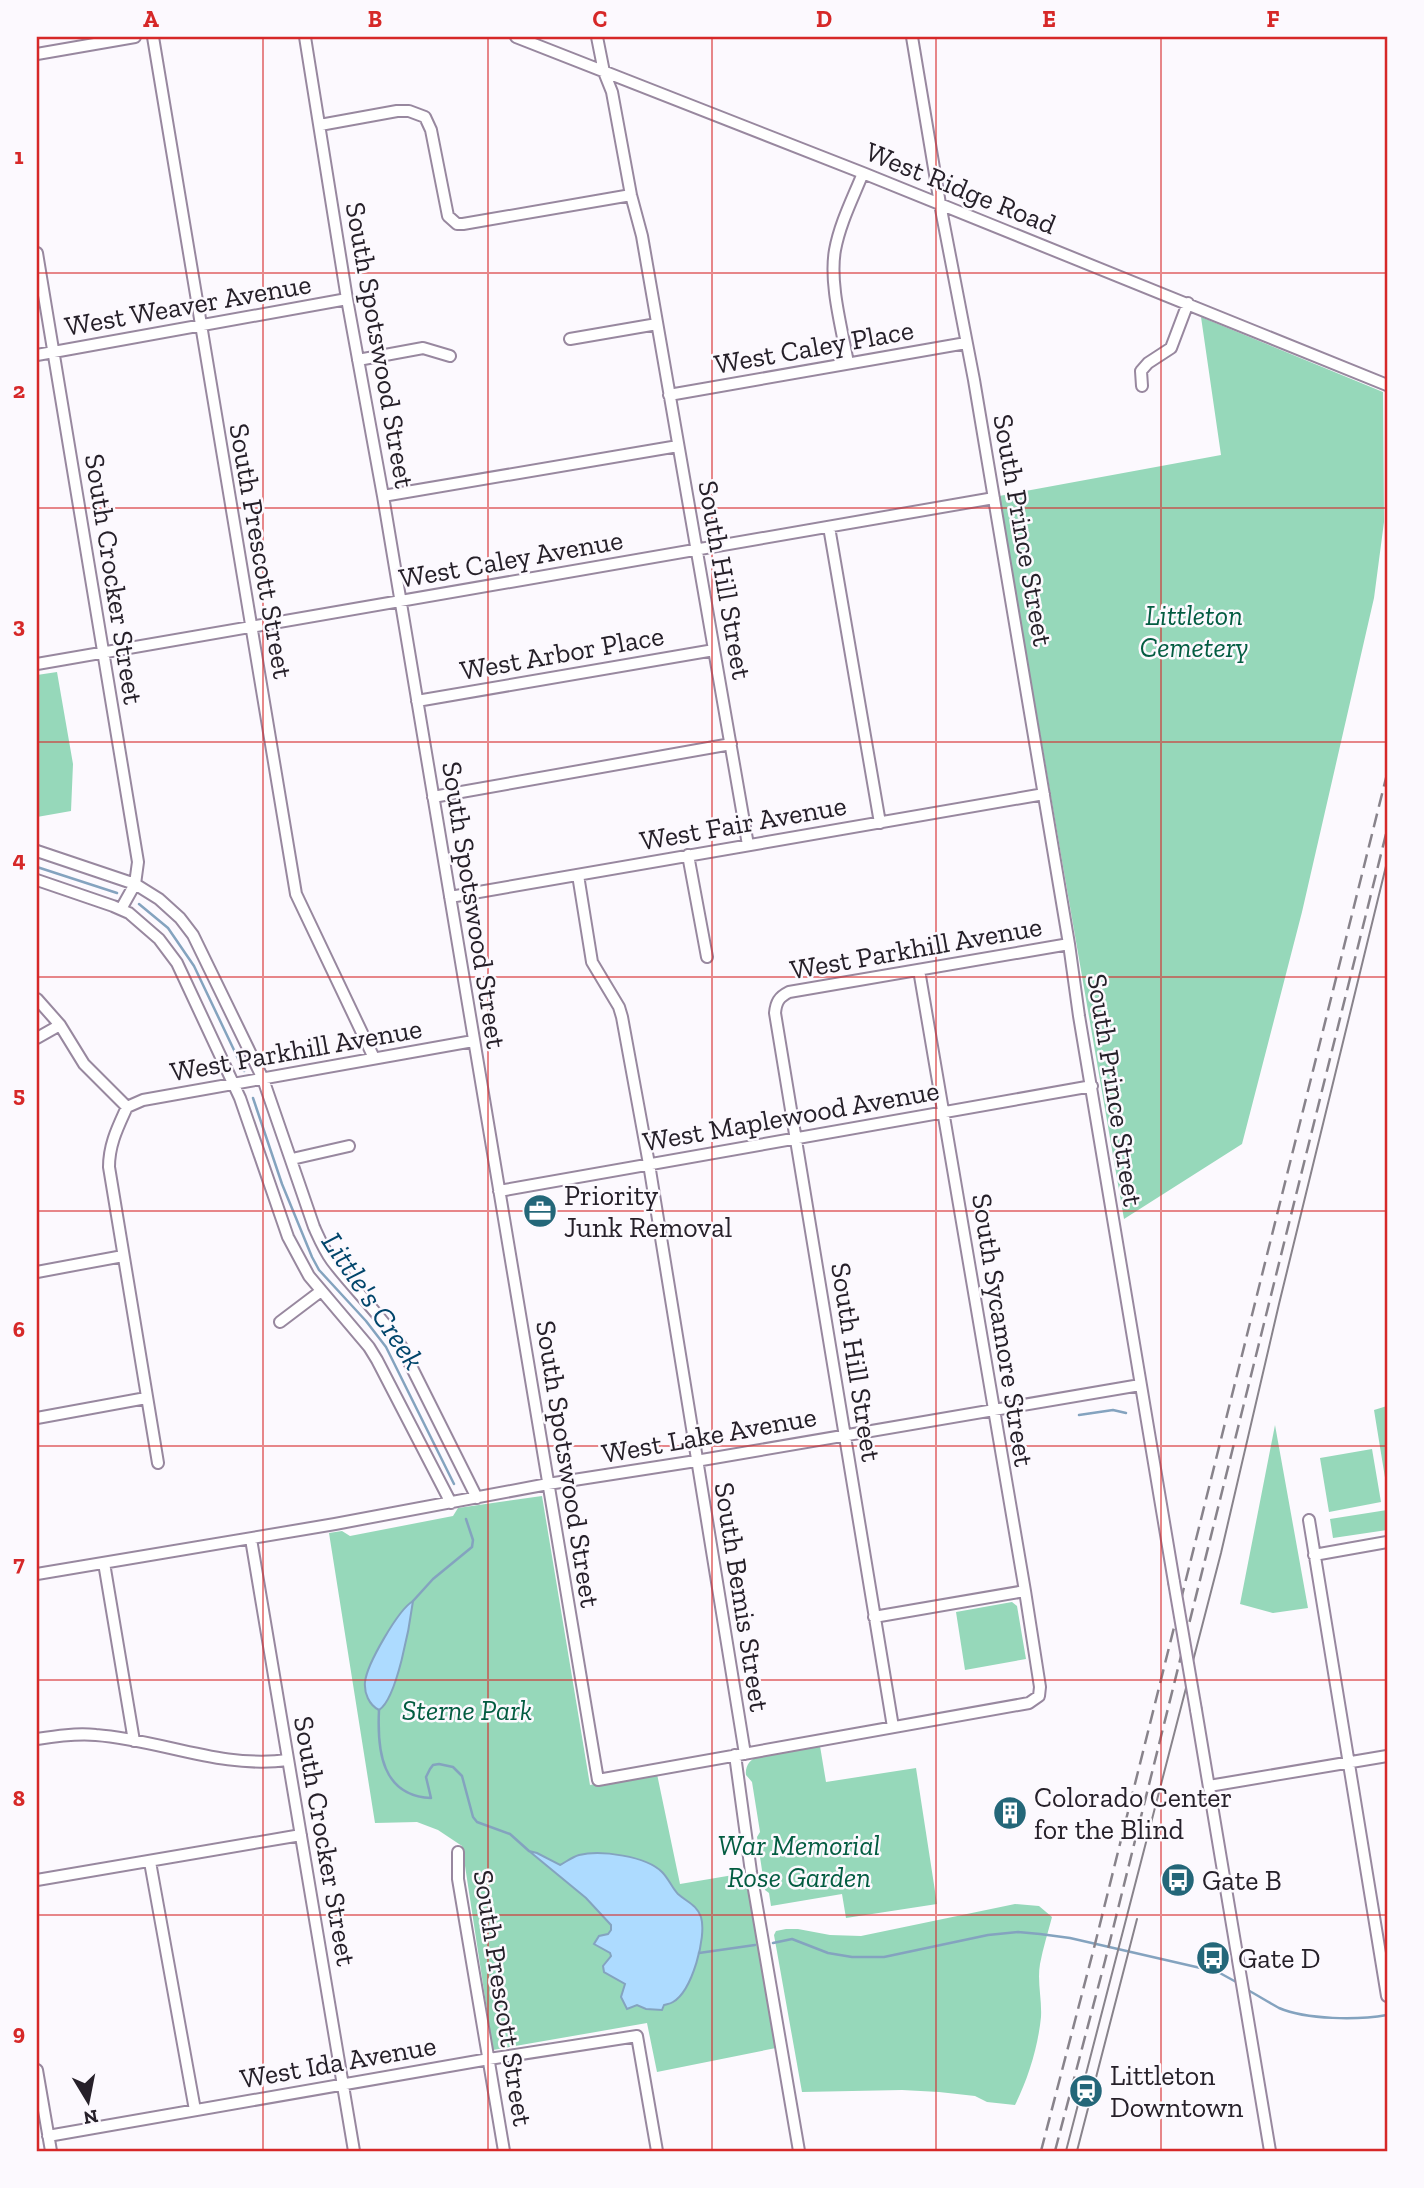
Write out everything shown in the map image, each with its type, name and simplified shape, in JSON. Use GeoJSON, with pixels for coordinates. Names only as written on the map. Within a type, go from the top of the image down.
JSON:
{"type":"FeatureCollection","features":[{"type":"Feature","properties":{"kind":"street"},"geometry":{"type":"LineString","coordinates":[[37,54],[76,42],[135,37]]}},
{"type":"Feature","properties":{"kind":"street","name":"South Prescott Street"},"geometry":{"type":"LineString","coordinates":[[152,37],[296,894],[374,1058]]}},
{"type":"Feature","properties":{"kind":"street","name":"South Spotswood Street"},"geometry":{"type":"LineString","coordinates":[[305,37],[598,1780],[740,1755]]}},
{"type":"Feature","properties":{"kind":"street","name":"West Ridge Road"},"geometry":{"type":"LineString","coordinates":[[516,37],[863,173],[1387,385]]}},
{"type":"Feature","properties":{"kind":"street","name":"South Hill Street"},"geometry":{"type":"LineString","coordinates":[[597,37],[642,236],[748,845]]}},
{"type":"Feature","properties":{"kind":"street","name":"South Prince Street"},"geometry":{"type":"LineString","coordinates":[[912,37],[940,204],[975,380],[1140,1385],[1270,2151]]}},
{"type":"Feature","properties":{"kind":"street"},"geometry":{"type":"LineString","coordinates":[[320,125],[397,111],[409,111],[425,117],[431,130],[448,216],[457,223],[631,195]]}},
{"type":"Feature","properties":{"kind":"street"},"geometry":{"type":"LineString","coordinates":[[848,363],[833,262],[840,230],[863,173]]}},
{"type":"Feature","properties":{"kind":"street","name":"South Crocker Street"},"geometry":{"type":"LineString","coordinates":[[37,253],[138,862],[135,884],[121,909]]}},
{"type":"Feature","properties":{"kind":"street","name":"West Weaver Avenue"},"geometry":{"type":"LineString","coordinates":[[37,355],[347,299]]}},
{"type":"Feature","properties":{"kind":"street"},"geometry":{"type":"LineString","coordinates":[[1142,386],[1141,371],[1171,348],[1188,303]]}},
{"type":"Feature","properties":{"kind":"street"},"geometry":{"type":"LineString","coordinates":[[570,339],[657,324]]}},
{"type":"Feature","properties":{"kind":"street","name":"West Caley Place"},"geometry":{"type":"LineString","coordinates":[[669,395],[966,343]]}},
{"type":"Feature","properties":{"kind":"street"},"geometry":{"type":"LineString","coordinates":[[358,360],[423,348],[450,356]]}},
{"type":"Feature","properties":{"kind":"street"},"geometry":{"type":"LineString","coordinates":[[383,496],[678,446]]}},
{"type":"Feature","properties":{"kind":"street","name":"West Caley Avenue"},"geometry":{"type":"LineString","coordinates":[[37,664],[994,498]]}},
{"type":"Feature","properties":{"kind":"street"},"geometry":{"type":"LineString","coordinates":[[829,527],[880,822]]}},
{"type":"Feature","properties":{"kind":"street","name":"West Arbor Place"},"geometry":{"type":"LineString","coordinates":[[417,701],[714,650]]}},
{"type":"Feature","properties":{"kind":"street"},"geometry":{"type":"LineString","coordinates":[[433,797],[730,744]]}},
{"type":"Feature","properties":{"kind":"street","name":"West Fair Avenue"},"geometry":{"type":"LineString","coordinates":[[450,897],[1044,794]]}},
{"type":"Feature","properties":{"kind":"street"},"geometry":{"type":"LineString","coordinates":[[37,851],[135,884],[159,899],[180,918],[193,935],[263,1079],[314,1227],[323,1245],[331,1260],[401,1346],[477,1498]]}},
{"type":"Feature","properties":{"kind":"street"},"geometry":{"type":"LineString","coordinates":[[688,855],[707,957]]}},
{"type":"Feature","properties":{"kind":"street","name":"South Bemis Street"},"geometry":{"type":"LineString","coordinates":[[578,875],[592,962],[615,999],[622,1017],[649,1164],[740,1755],[751,1872],[799,2151]]}},
{"type":"Feature","properties":{"kind":"street"},"geometry":{"type":"LineString","coordinates":[[37,880],[121,909],[159,939],[177,963],[234,1084],[266,1168],[288,1237],[309,1276],[377,1360],[450,1503]]}},
{"type":"Feature","properties":{"kind":"street","name":"West Parkhill Avenue"},"geometry":{"type":"LineString","coordinates":[[776,1004],[781,996],[789,992],[1069,944]]}},
{"type":"Feature","properties":{"kind":"street","name":"South Sycamore Street"},"geometry":{"type":"LineString","coordinates":[[893,1727],[1029,1703],[1038,1696],[1040,1687],[919,970]]}},
{"type":"Feature","properties":{"kind":"street"},"geometry":{"type":"LineString","coordinates":[[37,999],[60,1025],[84,1064],[127,1107],[113,1139],[109,1167],[158,1463]]}},
{"type":"Feature","properties":{"kind":"street","name":"South Hill Street"},"geometry":{"type":"LineString","coordinates":[[776,1004],[775,1013],[893,1727]]}},
{"type":"Feature","properties":{"kind":"street"},"geometry":{"type":"LineString","coordinates":[[37,1038],[60,1025]]}},
{"type":"Feature","properties":{"kind":"street","name":"West Parkhill Avenue"},"geometry":{"type":"LineString","coordinates":[[127,1107],[143,1100],[473,1041]]}},
{"type":"Feature","properties":{"kind":"street","name":"West Maplewood Avenue"},"geometry":{"type":"LineString","coordinates":[[499,1191],[1092,1086]]}},
{"type":"Feature","properties":{"kind":"street"},"geometry":{"type":"LineString","coordinates":[[292,1159],[349,1146]]}},
{"type":"Feature","properties":{"kind":"street"},"geometry":{"type":"LineString","coordinates":[[37,1272],[123,1256]]}},
{"type":"Feature","properties":{"kind":"street"},"geometry":{"type":"LineString","coordinates":[[280,1322],[321,1291]]}},
{"type":"Feature","properties":{"kind":"street","name":"West Lake Avenue"},"geometry":{"type":"LineString","coordinates":[[37,1574],[251,1539],[548,1484],[1140,1385]]}},
{"type":"Feature","properties":{"kind":"street"},"geometry":{"type":"LineString","coordinates":[[37,1418],[146,1398]]}},
{"type":"Feature","properties":{"kind":"street"},"geometry":{"type":"LineString","coordinates":[[1309,1520],[1387,1996]]}},
{"type":"Feature","properties":{"kind":"street","name":"South Crocker Street"},"geometry":{"type":"LineString","coordinates":[[251,1539],[354,2151]]}},
{"type":"Feature","properties":{"kind":"street"},"geometry":{"type":"LineString","coordinates":[[1314,1555],[1387,1542]]}},
{"type":"Feature","properties":{"kind":"street"},"geometry":{"type":"LineString","coordinates":[[104,1563],[134,1741]]}},
{"type":"Feature","properties":{"kind":"street"},"geometry":{"type":"LineString","coordinates":[[874,1617],[1025,1591]]}},
{"type":"Feature","properties":{"kind":"street"},"geometry":{"type":"LineString","coordinates":[[740,1755],[893,1727]]}},
{"type":"Feature","properties":{"kind":"street"},"geometry":{"type":"LineString","coordinates":[[37,1739],[81,1734],[134,1741],[236,1762],[288,1760]]}},
{"type":"Feature","properties":{"kind":"street"},"geometry":{"type":"LineString","coordinates":[[1209,1786],[1387,1756]]}},
{"type":"Feature","properties":{"kind":"street"},"geometry":{"type":"LineString","coordinates":[[37,1880],[301,1835]]}},
{"type":"Feature","properties":{"kind":"street","name":"South Prescott Street"},"geometry":{"type":"LineString","coordinates":[[458,1852],[458,1879],[504,2151]]}},
{"type":"Feature","properties":{"kind":"street"},"geometry":{"type":"LineString","coordinates":[[150,1862],[195,2110]]}},
{"type":"Feature","properties":{"kind":"street","name":"West Ida Avenue"},"geometry":{"type":"LineString","coordinates":[[48,2136],[637,2036],[657,2151]]}},
{"type":"Feature","properties":{"kind":"street"},"geometry":{"type":"LineString","coordinates":[[37,2070],[51,2151]]}},
{"type":"Feature","properties":{"kind":"green space","name":"Littleton Cemetery"},"geometry":{"type":"Polygon","coordinates":[[[1201,317],[1383,392],[1384,522],[1374,598],[1302,912],[1242,1144],[1124,1219],[999,496],[1221,455],[1201,317]]]}},
{"type":"Feature","properties":{"kind":"green space"},"geometry":{"type":"Polygon","coordinates":[[[57,672],[73,764],[71,811],[37,817],[37,675],[57,672]]]}},
{"type":"Feature","properties":{"kind":"green space"},"geometry":{"type":"Polygon","coordinates":[[[1387,1406],[1387,1490],[1374,1410],[1387,1406]]]}},
{"type":"Feature","properties":{"kind":"green space"},"geometry":{"type":"Polygon","coordinates":[[[1275,1425],[1308,1608],[1273,1613],[1240,1604],[1275,1425]]]}},
{"type":"Feature","properties":{"kind":"green space"},"geometry":{"type":"Polygon","coordinates":[[[1372,1449],[1381,1502],[1329,1512],[1320,1458],[1372,1449]]]}},
{"type":"Feature","properties":{"kind":"green space","name":"Sterne Park"},"geometry":{"type":"Polygon","coordinates":[[[542,1496],[590,1785],[657,1774],[680,1884],[751,1872],[781,2047],[657,2072],[647,2023],[493,2050],[462,1846],[438,1830],[417,1822],[375,1823],[329,1533],[342,1531],[350,1536],[453,1516],[458,1508],[542,1496]]]}},
{"type":"Feature","properties":{"kind":"green space"},"geometry":{"type":"Polygon","coordinates":[[[1387,1510],[1387,1530],[1333,1538],[1330,1519],[1387,1510]]]}},
{"type":"Feature","properties":{"kind":"green space"},"geometry":{"type":"Polygon","coordinates":[[[1012,1602],[1017,1606],[1026,1659],[965,1670],[956,1612],[1012,1602]]]}},
{"type":"Feature","properties":{"kind":"green space","name":"War Memorial Rose Garden"},"geometry":{"type":"Polygon","coordinates":[[[820,1746],[826,1782],[916,1768],[937,1904],[846,1918],[842,1894],[771,1906],[769,1893],[765,1890],[752,1782],[746,1775],[746,1769],[750,1761],[758,1757],[820,1746]]]}},
{"type":"Feature","properties":{"kind":"green space"},"geometry":{"type":"Polygon","coordinates":[[[1015,1904],[1039,1906],[1052,1917],[1040,1964],[1041,2017],[1038,2040],[1015,2105],[987,2102],[975,2096],[939,2092],[802,2092],[774,1935],[776,1931],[798,1929],[830,1935],[861,1936],[1015,1904]]]}},
{"type":"Feature","properties":{"kind":"water"},"geometry":{"type":"Polygon","coordinates":[[[413,1601],[397,1677],[386,1703],[379,1710],[372,1705],[366,1694],[367,1674],[392,1626],[413,1601]]]}},
{"type":"Feature","properties":{"kind":"water"},"geometry":{"type":"Polygon","coordinates":[[[529,1851],[560,1865],[579,1855],[599,1853],[623,1856],[655,1866],[662,1872],[678,1894],[697,1909],[701,1917],[700,1950],[692,1976],[680,1996],[672,2003],[664,2005],[662,2010],[646,2009],[637,2005],[627,2009],[621,1997],[625,1984],[604,1972],[603,1966],[611,1956],[610,1953],[594,1944],[599,1936],[608,1934],[611,1925],[586,1898],[529,1851]]]}},
{"type":"Feature","properties":{"kind":"waterway","name":"Little's Creek"},"geometry":{"type":"LineString","coordinates":[[37,867],[117,893]]}},
{"type":"Feature","properties":{"kind":"waterway","name":"Little's Creek"},"geometry":{"type":"LineString","coordinates":[[139,904],[168,928],[194,966],[244,1071]]}},
{"type":"Feature","properties":{"kind":"waterway","name":"Little's Creek"},"geometry":{"type":"LineString","coordinates":[[253,1098],[282,1184],[312,1257],[319,1270],[386,1347],[454,1484]]}},
{"type":"Feature","properties":{"kind":"waterway"},"geometry":{"type":"LineString","coordinates":[[1079,1415],[1113,1410],[1126,1413]]}},
{"type":"Feature","properties":{"kind":"waterway","name":"Little's Creek"},"geometry":{"type":"LineString","coordinates":[[413,1601],[433,1579],[472,1547],[473,1540],[466,1519]]}},
{"type":"Feature","properties":{"kind":"waterway","name":"Little's Creek"},"geometry":{"type":"LineString","coordinates":[[379,1710],[379,1741],[386,1769],[392,1780],[402,1789],[431,1798],[426,1777],[430,1769],[439,1764],[453,1767],[462,1776],[473,1817],[477,1822],[510,1834],[529,1851]]}},
{"type":"Feature","properties":{"kind":"waterway","name":"Little's Creek"},"geometry":{"type":"LineString","coordinates":[[773,1943],[792,1939],[828,1953],[852,1957],[884,1957],[988,1935],[1018,1932],[1070,1938],[1218,1972],[1238,1983]]}},
{"type":"Feature","properties":{"kind":"waterway","name":"Little's Creek"},"geometry":{"type":"LineString","coordinates":[[699,1953],[755,1945]]}},
{"type":"Feature","properties":{"kind":"waterway","name":"Little's Creek"},"geometry":{"type":"LineString","coordinates":[[1246,1989],[1279,2008],[1304,2015],[1347,2018],[1387,2015]]}},
{"type":"Feature","properties":{"kind":"tram line"},"geometry":{"type":"LineString","coordinates":[[1066,2151],[1221,1553],[1387,862]]}},
{"type":"Feature","properties":{"kind":"tram line"},"geometry":{"type":"LineString","coordinates":[[1077,2151],[1137,1919]]}},
{"type":"Feature","properties":{"kind":"railway"},"geometry":{"type":"LineString","coordinates":[[1041,2151],[1387,774]]}},
{"type":"Feature","properties":{"kind":"railway"},"geometry":{"type":"LineString","coordinates":[[1055,2151],[1105,1961],[1387,830]]}},
{"type":"Feature","properties":{"kind":"place","name":"Priority Junk Removal"},"geometry":{"type":"Point","coordinates":[540,1211]}},
{"type":"Feature","properties":{"kind":"place","name":"Colorado Center for the Blind"},"geometry":{"type":"Point","coordinates":[1010,1813]}},
{"type":"Feature","properties":{"kind":"place","name":"Gate B"},"geometry":{"type":"Point","coordinates":[1178,1880]}},
{"type":"Feature","properties":{"kind":"place","name":"Gate D"},"geometry":{"type":"Point","coordinates":[1213,1958]}},
{"type":"Feature","properties":{"kind":"place","name":"Littleton Downtown"},"geometry":{"type":"Point","coordinates":[1086,2091]}}]}
